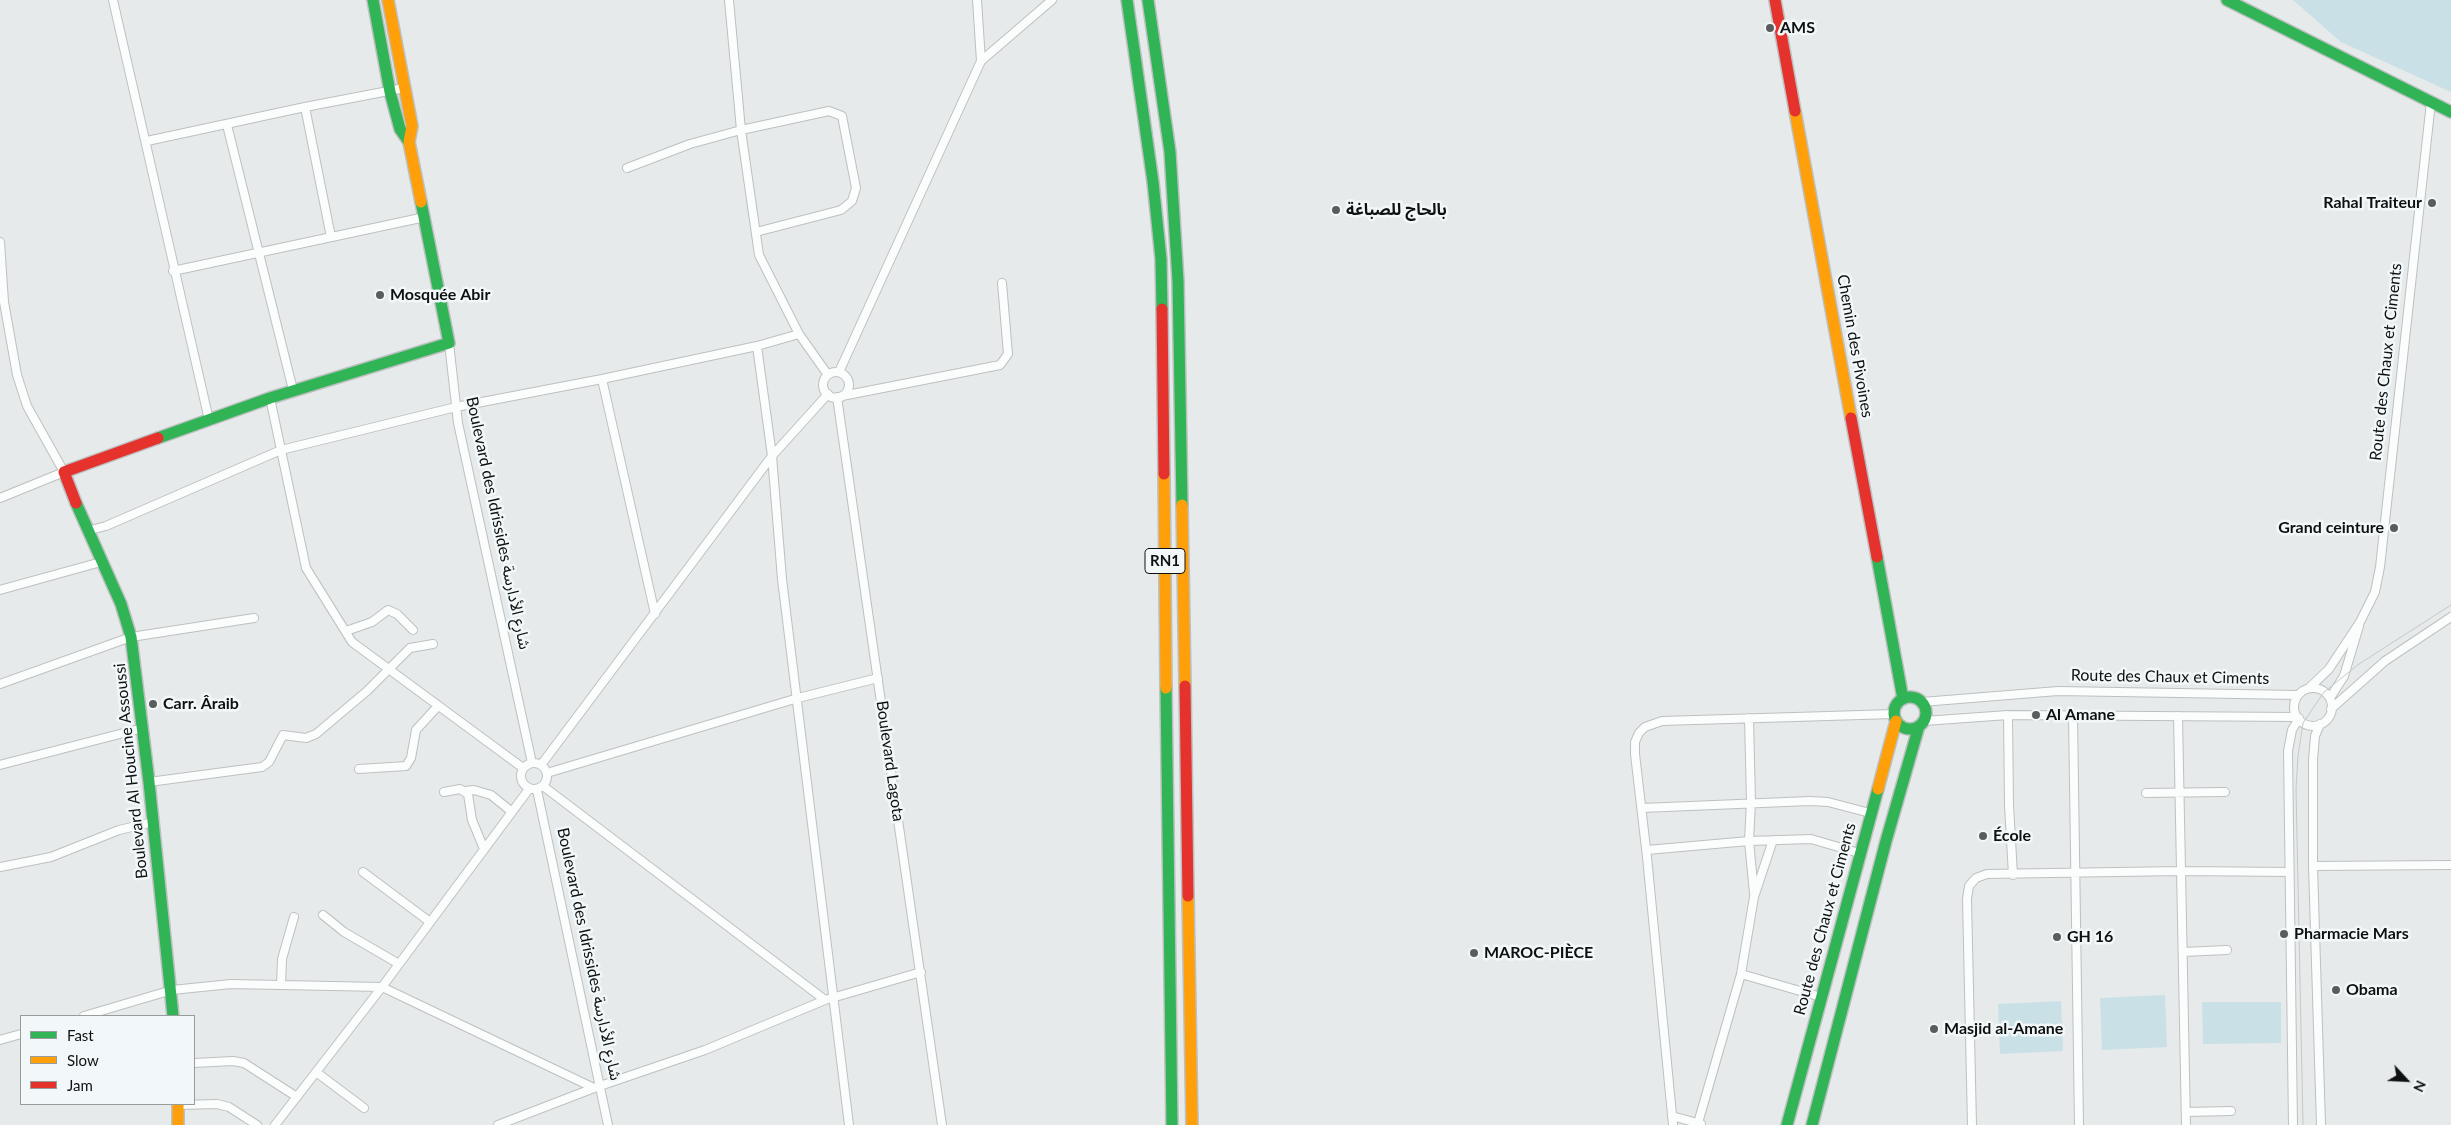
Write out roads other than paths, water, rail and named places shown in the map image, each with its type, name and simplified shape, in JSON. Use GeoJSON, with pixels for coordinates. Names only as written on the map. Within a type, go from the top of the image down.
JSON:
{"type":"FeatureCollection","features":[{"type":"Feature","properties":{"kind":"main road","name":"Boulevard des Idrissides شارع الأدارسة"},"geometry":{"type":"LineString","coordinates":[[373,0],[390,92],[400,129],[409,142],[448,344]]}},
{"type":"Feature","properties":{"kind":"main road","name":"Boulevard des Idrissides شارع الأدارسة"},"geometry":{"type":"LineString","coordinates":[[388,0],[412,126],[409,142]]}},
{"type":"Feature","properties":{"kind":"main road","name":"RN1"},"geometry":{"type":"LineString","coordinates":[[1127,0],[1153,182],[1161,259],[1172,1125]]}},
{"type":"Feature","properties":{"kind":"main road","name":"RN1"},"geometry":{"type":"LineString","coordinates":[[1148,0],[1170,152],[1177,271],[1192,1125]]}},
{"type":"Feature","properties":{"kind":"main road","name":"Chemin des Pivoines"},"geometry":{"type":"LineString","coordinates":[[1775,0],[1903,699]]}},
{"type":"Feature","properties":{"kind":"main road"},"geometry":{"type":"LineString","coordinates":[[2227,0],[2451,112]]}},
{"type":"Feature","properties":{"kind":"main road"},"geometry":{"type":"LineString","coordinates":[[64,472],[293,390],[448,344]]}},
{"type":"Feature","properties":{"kind":"main road","name":"Boulevard Al Houcine Assoussi"},"geometry":{"type":"LineString","coordinates":[[64,472],[87,531],[121,604],[131,637],[150,782],[174,1015]]}},
{"type":"Feature","properties":{"kind":"main road"},"geometry":{"type":"LineString","coordinates":[[1812,1125],[1888,832],[1926,711],[1922,702],[1913,697],[1903,699],[1896,705],[1895,718],[1904,728],[1915,728],[1921,724]]}},
{"type":"Feature","properties":{"kind":"main road","name":"Route des Chaux et Ciments"},"geometry":{"type":"LineString","coordinates":[[1788,1125],[1895,718]]}},
{"type":"Feature","properties":{"kind":"main road"},"geometry":{"type":"LineString","coordinates":[[178,1105],[178,1125]]}},
{"type":"Feature","properties":{"kind":"street"},"geometry":{"type":"LineString","coordinates":[[113,0],[147,141],[173,271],[209,420]]}},
{"type":"Feature","properties":{"kind":"street"},"geometry":{"type":"LineString","coordinates":[[729,0],[741,130],[759,255],[799,334],[828,375]]}},
{"type":"Feature","properties":{"kind":"street"},"geometry":{"type":"LineString","coordinates":[[977,0],[980,61]]}},
{"type":"Feature","properties":{"kind":"street"},"geometry":{"type":"LineString","coordinates":[[839,372],[980,61],[1052,0]]}},
{"type":"Feature","properties":{"kind":"street"},"geometry":{"type":"LineString","coordinates":[[147,141],[227,125],[304,106],[404,88]]}},
{"type":"Feature","properties":{"kind":"street","name":"Route des Chaux et Ciments"},"geometry":{"type":"LineString","coordinates":[[2309,688],[2329,669],[2360,622],[2375,592],[2380,567],[2430,102]]}},
{"type":"Feature","properties":{"kind":"street"},"geometry":{"type":"LineString","coordinates":[[304,106],[331,237]]}},
{"type":"Feature","properties":{"kind":"street"},"geometry":{"type":"LineString","coordinates":[[627,168],[690,144],[741,130],[829,111],[842,116],[856,188],[852,201],[841,210],[756,232]]}},
{"type":"Feature","properties":{"kind":"street"},"geometry":{"type":"LineString","coordinates":[[227,125],[261,254],[293,390]]}},
{"type":"Feature","properties":{"kind":"street"},"geometry":{"type":"LineString","coordinates":[[173,271],[261,254],[425,217]]}},
{"type":"Feature","properties":{"kind":"street"},"geometry":{"type":"LineString","coordinates":[[0,242],[4,302],[17,375],[27,406],[64,472],[0,498]]}},
{"type":"Feature","properties":{"kind":"street"},"geometry":{"type":"LineString","coordinates":[[828,394],[840,397],[1000,366],[1008,354],[1002,283]]}},
{"type":"Feature","properties":{"kind":"street"},"geometry":{"type":"LineString","coordinates":[[87,531],[106,526],[281,450],[456,407],[602,379],[757,346],[799,334]]}},
{"type":"Feature","properties":{"kind":"street","name":"Boulevard des Idrissides شارع الأدارسة"},"geometry":{"type":"LineString","coordinates":[[448,344],[456,407],[532,763]]}},
{"type":"Feature","properties":{"kind":"street"},"geometry":{"type":"LineString","coordinates":[[757,346],[772,456],[782,580],[835,998],[849,1125]]}},
{"type":"Feature","properties":{"kind":"street"},"geometry":{"type":"LineString","coordinates":[[828,394],[824,382],[828,375],[839,372],[846,376],[849,383],[848,391],[840,397]]}},
{"type":"Feature","properties":{"kind":"street"},"geometry":{"type":"LineString","coordinates":[[602,379],[655,614]]}},
{"type":"Feature","properties":{"kind":"street"},"geometry":{"type":"LineString","coordinates":[[541,765],[772,456],[828,394]]}},
{"type":"Feature","properties":{"kind":"street","name":"Boulevard Lagota"},"geometry":{"type":"LineString","coordinates":[[840,397],[942,1125]]}},
{"type":"Feature","properties":{"kind":"street"},"geometry":{"type":"LineString","coordinates":[[270,398],[306,568],[352,642],[523,768]]}},
{"type":"Feature","properties":{"kind":"street"},"geometry":{"type":"LineString","coordinates":[[0,590],[101,562]]}},
{"type":"Feature","properties":{"kind":"street"},"geometry":{"type":"LineString","coordinates":[[346,631],[372,622],[388,610],[397,614],[413,630]]}},
{"type":"Feature","properties":{"kind":"street"},"geometry":{"type":"LineString","coordinates":[[1921,724],[2008,715],[2073,715],[2298,718],[2308,725],[2320,724],[2326,720],[2331,709],[2361,680],[2385,661],[2451,617]]}},
{"type":"Feature","properties":{"kind":"street"},"geometry":{"type":"LineString","coordinates":[[0,684],[131,637],[254,618]]}},
{"type":"Feature","properties":{"kind":"street","name":"Route des Chaux et Ciments"},"geometry":{"type":"LineString","coordinates":[[2330,698],[2344,676],[2360,622]]}},
{"type":"Feature","properties":{"kind":"street"},"geometry":{"type":"LineString","coordinates":[[150,782],[262,767],[270,762],[284,735],[306,738],[316,734],[389,671],[410,648],[433,644]]}},
{"type":"Feature","properties":{"kind":"street"},"geometry":{"type":"LineString","coordinates":[[275,1125],[512,812],[536,788],[547,773],[798,698],[878,678]]}},
{"type":"Feature","properties":{"kind":"street"},"geometry":{"type":"LineString","coordinates":[[2292,1125],[2288,751],[2292,730],[2298,718],[2294,706],[2298,695],[2309,688],[2319,689],[2330,698],[2331,709]]}},
{"type":"Feature","properties":{"kind":"street","name":"Route des Chaux et Ciments"},"geometry":{"type":"LineString","coordinates":[[1922,702],[2058,691],[2298,695]]}},
{"type":"Feature","properties":{"kind":"street"},"geometry":{"type":"LineString","coordinates":[[359,769],[406,766],[411,758],[416,730],[438,706]]}},
{"type":"Feature","properties":{"kind":"street"},"geometry":{"type":"LineString","coordinates":[[2008,715],[2009,805],[2013,875]]}},
{"type":"Feature","properties":{"kind":"street"},"geometry":{"type":"LineString","coordinates":[[2073,715],[2079,1125]]}},
{"type":"Feature","properties":{"kind":"street"},"geometry":{"type":"LineString","coordinates":[[2178,716],[2181,792],[2186,1125]]}},
{"type":"Feature","properties":{"kind":"street"},"geometry":{"type":"LineString","coordinates":[[1673,1125],[1647,850],[1635,749],[1637,738],[1645,727],[1662,721],[1749,718],[1895,718]]}},
{"type":"Feature","properties":{"kind":"street"},"geometry":{"type":"LineString","coordinates":[[1749,718],[1751,802],[1749,841],[1754,897]]}},
{"type":"Feature","properties":{"kind":"street"},"geometry":{"type":"LineString","coordinates":[[2320,724],[2312,760],[2312,866],[2321,1125]]}},
{"type":"Feature","properties":{"kind":"street"},"geometry":{"type":"LineString","coordinates":[[0,765],[143,728]]}},
{"type":"Feature","properties":{"kind":"street"},"geometry":{"type":"LineString","coordinates":[[547,773],[541,765],[532,763],[523,768],[520,777],[522,782],[536,788],[825,1000]]}},
{"type":"Feature","properties":{"kind":"street","name":"Boulevard des Idrissides شارع الأدارسة"},"geometry":{"type":"LineString","coordinates":[[536,788],[597,1087],[608,1125]]}},
{"type":"Feature","properties":{"kind":"street"},"geometry":{"type":"LineString","coordinates":[[444,792],[460,789],[465,791],[474,790],[491,795],[512,812]]}},
{"type":"Feature","properties":{"kind":"street"},"geometry":{"type":"LineString","coordinates":[[465,791],[471,804],[475,831],[484,849]]}},
{"type":"Feature","properties":{"kind":"street"},"geometry":{"type":"LineString","coordinates":[[2146,793],[2225,792]]}},
{"type":"Feature","properties":{"kind":"street"},"geometry":{"type":"LineString","coordinates":[[1642,808],[1751,802],[1828,802],[1870,813]]}},
{"type":"Feature","properties":{"kind":"street"},"geometry":{"type":"LineString","coordinates":[[0,866],[51,856],[120,830],[153,822]]}},
{"type":"Feature","properties":{"kind":"street"},"geometry":{"type":"LineString","coordinates":[[1647,850],[1749,841],[1811,839],[1859,853]]}},
{"type":"Feature","properties":{"kind":"street"},"geometry":{"type":"LineString","coordinates":[[1672,1116],[1701,1124],[1741,974],[1754,897],[1773,840]]}},
{"type":"Feature","properties":{"kind":"street"},"geometry":{"type":"LineString","coordinates":[[2312,866],[2451,865]]}},
{"type":"Feature","properties":{"kind":"street"},"geometry":{"type":"LineString","coordinates":[[1972,1125],[1968,892],[1971,882],[1982,875],[2182,871],[2289,872]]}},
{"type":"Feature","properties":{"kind":"street"},"geometry":{"type":"LineString","coordinates":[[363,872],[430,922]]}},
{"type":"Feature","properties":{"kind":"street"},"geometry":{"type":"LineString","coordinates":[[323,915],[344,932],[398,964]]}},
{"type":"Feature","properties":{"kind":"street"},"geometry":{"type":"LineString","coordinates":[[281,985],[282,959],[294,917]]}},
{"type":"Feature","properties":{"kind":"street"},"geometry":{"type":"LineString","coordinates":[[2183,952],[2227,950]]}},
{"type":"Feature","properties":{"kind":"street"},"geometry":{"type":"LineString","coordinates":[[498,1125],[597,1087],[704,1050],[825,1000],[920,972]]}},
{"type":"Feature","properties":{"kind":"street"},"geometry":{"type":"LineString","coordinates":[[1741,974],[1821,997]]}},
{"type":"Feature","properties":{"kind":"street"},"geometry":{"type":"LineString","coordinates":[[87,1015],[172,990],[231,984],[382,986],[597,1087]]}},
{"type":"Feature","properties":{"kind":"street"},"geometry":{"type":"LineString","coordinates":[[0,1040],[20,1034]]}},
{"type":"Feature","properties":{"kind":"street"},"geometry":{"type":"LineString","coordinates":[[195,1063],[233,1061],[244,1063],[297,1097]]}},
{"type":"Feature","properties":{"kind":"street"},"geometry":{"type":"LineString","coordinates":[[316,1072],[364,1108]]}},
{"type":"Feature","properties":{"kind":"street"},"geometry":{"type":"LineString","coordinates":[[195,1104],[217,1104],[229,1107],[256,1125]]}},
{"type":"Feature","properties":{"kind":"street"},"geometry":{"type":"LineString","coordinates":[[2186,1112],[2231,1110]]}},
{"type":"Feature","properties":{"kind":"tram line"},"geometry":{"type":"LineString","coordinates":[[2303,1125],[2296,788],[2303,723],[2324,692],[2359,664],[2451,605]]}},
{"type":"Feature","properties":{"kind":"place","name":"AMS"},"geometry":{"type":"Point","coordinates":[1770,28]}},
{"type":"Feature","properties":{"kind":"place","name":"Rahal Traiteur"},"geometry":{"type":"Point","coordinates":[2432,203]}},
{"type":"Feature","properties":{"kind":"place","name":"بالحاج للصباغة"},"geometry":{"type":"Point","coordinates":[1336,210]}},
{"type":"Feature","properties":{"kind":"place","name":"Mosquée Abir"},"geometry":{"type":"Point","coordinates":[380,295]}},
{"type":"Feature","properties":{"kind":"place","name":"Grand ceinture"},"geometry":{"type":"Point","coordinates":[2394,528]}},
{"type":"Feature","properties":{"kind":"place","name":"Carr. Âraib"},"geometry":{"type":"Point","coordinates":[153,704]}},
{"type":"Feature","properties":{"kind":"place","name":"Al Amane"},"geometry":{"type":"Point","coordinates":[2036,715]}},
{"type":"Feature","properties":{"kind":"place","name":"École"},"geometry":{"type":"Point","coordinates":[1983,836]}},
{"type":"Feature","properties":{"kind":"place","name":"Pharmacie Mars"},"geometry":{"type":"Point","coordinates":[2284,934]}},
{"type":"Feature","properties":{"kind":"place","name":"GH 16"},"geometry":{"type":"Point","coordinates":[2057,937]}},
{"type":"Feature","properties":{"kind":"place","name":"MAROC-PIÈCE"},"geometry":{"type":"Point","coordinates":[1474,953]}},
{"type":"Feature","properties":{"kind":"place","name":"Obama"},"geometry":{"type":"Point","coordinates":[2336,990]}},
{"type":"Feature","properties":{"kind":"place","name":"Masjid al-Amane"},"geometry":{"type":"Point","coordinates":[1934,1029]}}]}
